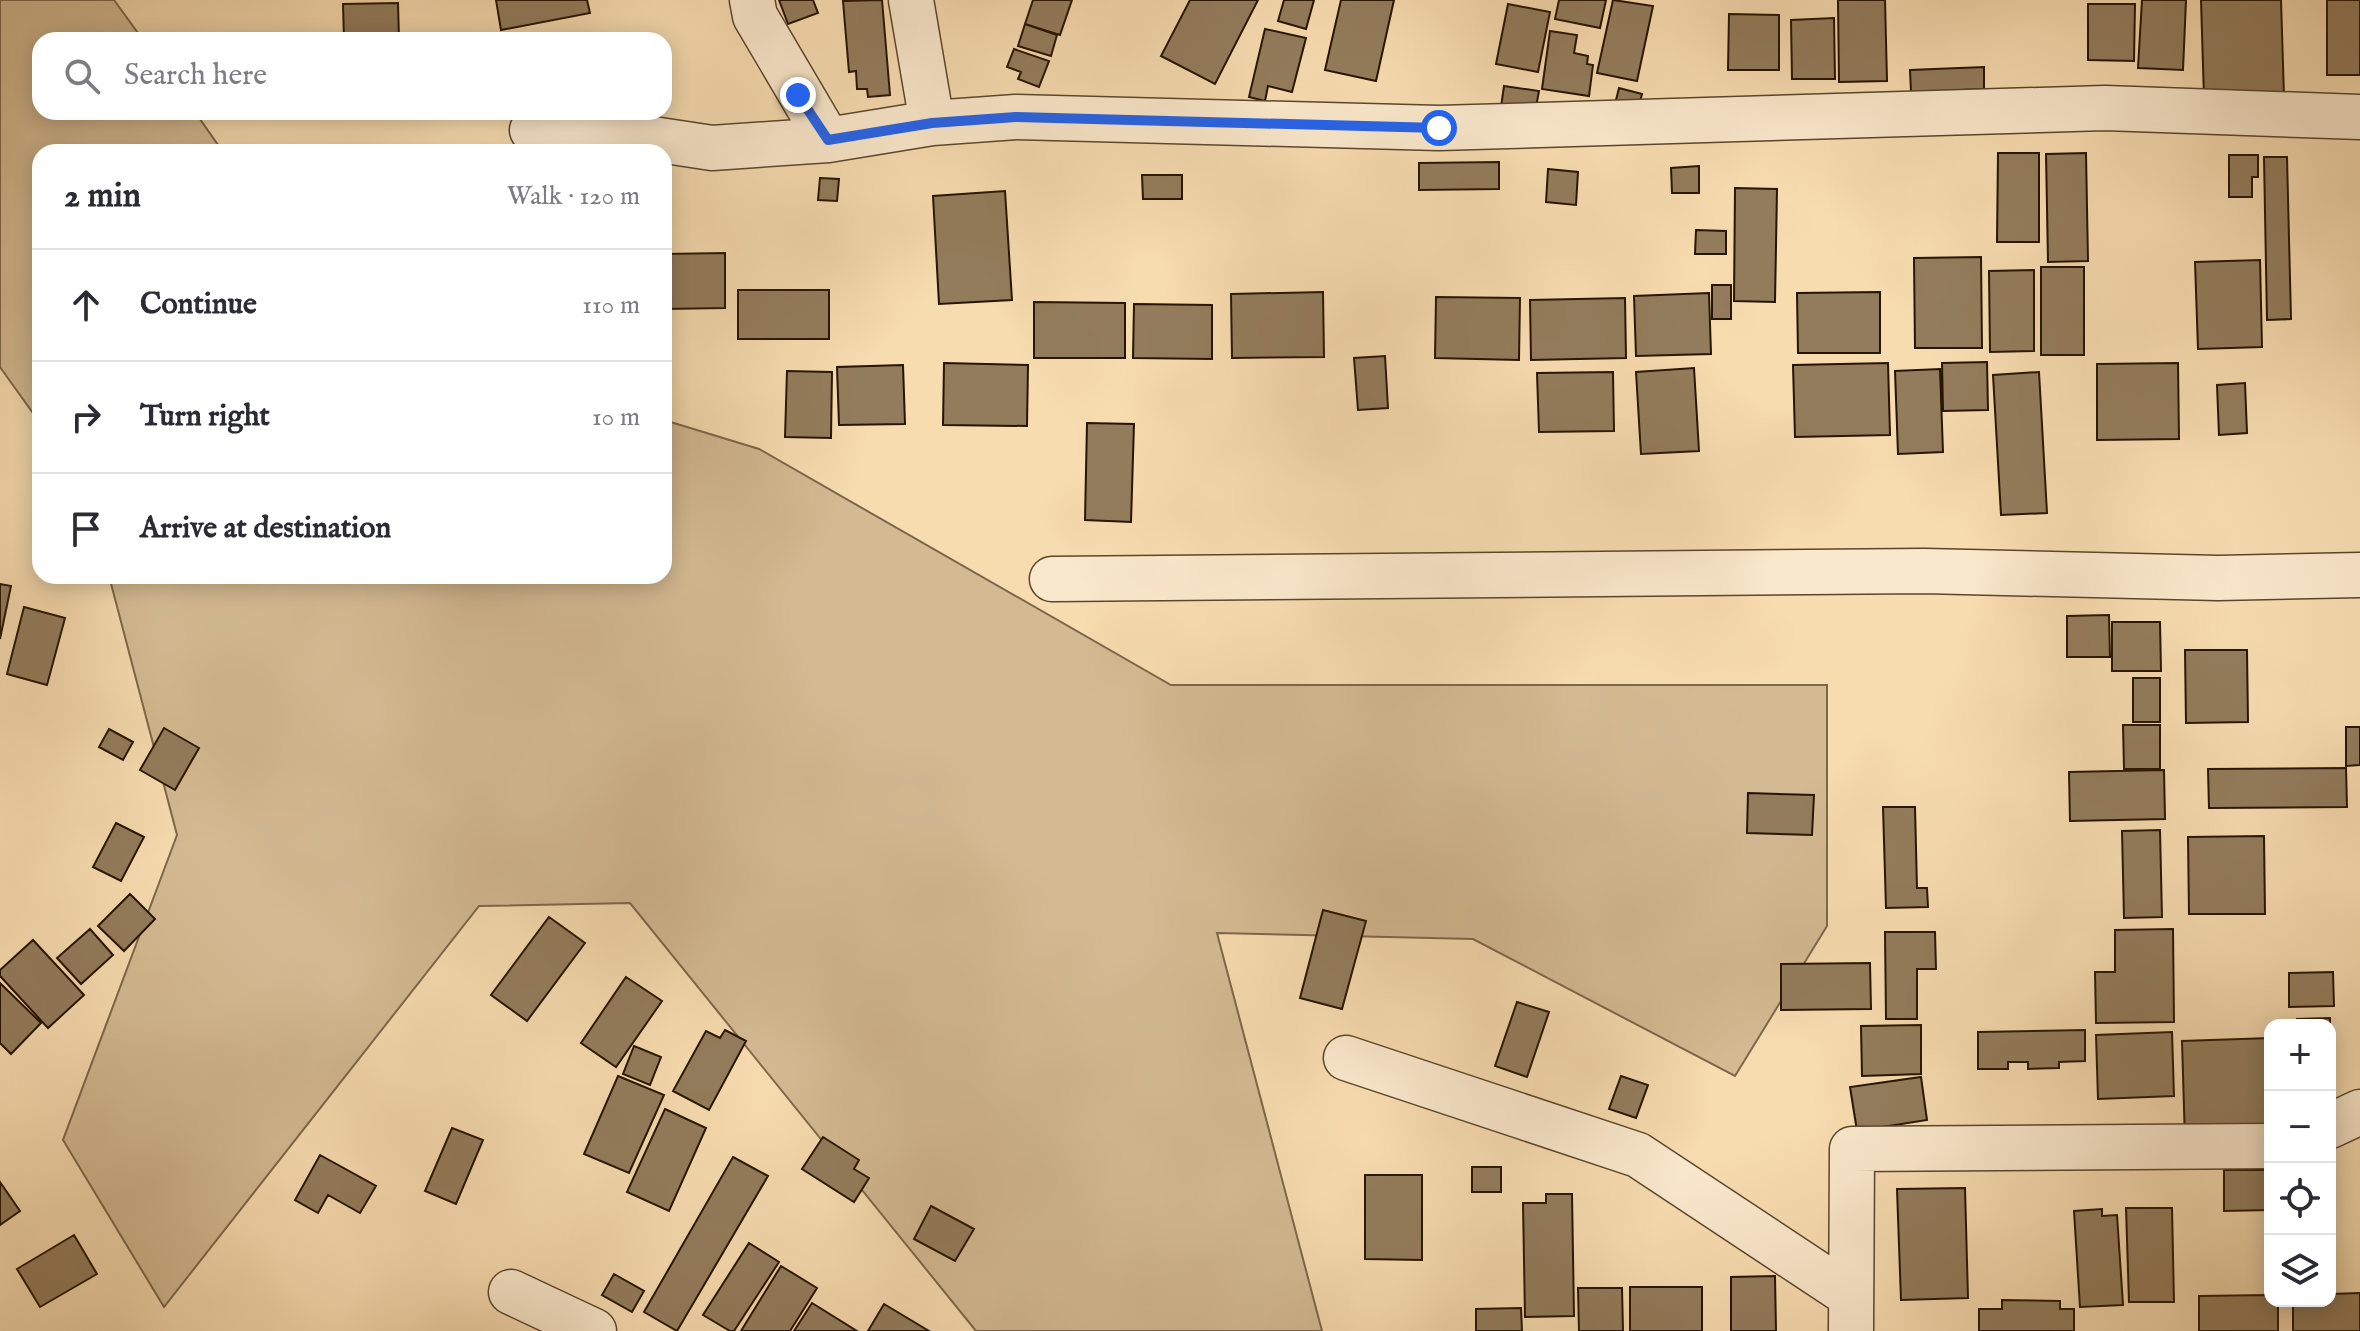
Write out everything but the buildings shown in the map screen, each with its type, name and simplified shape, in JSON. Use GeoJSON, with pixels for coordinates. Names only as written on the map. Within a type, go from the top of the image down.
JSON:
{"type":"FeatureCollection","features":[{"type":"Feature","properties":{"kind":"street"},"geometry":{"type":"LineString","coordinates":[[752,0],[755,16],[828,140]]}},
{"type":"Feature","properties":{"kind":"street"},"geometry":{"type":"LineString","coordinates":[[911,0],[932,123]]}},
{"type":"Feature","properties":{"kind":"street"},"geometry":{"type":"LineString","coordinates":[[532,130],[587,129],[712,148],[828,140],[932,123],[1016,117],[1439,128],[2105,108],[2360,117]]}},
{"type":"Feature","properties":{"kind":"street"},"geometry":{"type":"LineString","coordinates":[[1052,579],[1908,571],[2218,578],[2360,575]]}},
{"type":"Feature","properties":{"kind":"street"},"geometry":{"type":"LineString","coordinates":[[1346,1058],[1638,1155],[1851,1313]]}},
{"type":"Feature","properties":{"kind":"street"},"geometry":{"type":"LineString","coordinates":[[2336,1123],[2360,1112]]}},
{"type":"Feature","properties":{"kind":"street"},"geometry":{"type":"LineString","coordinates":[[1851,1313],[1852,1149],[2264,1146]]}},
{"type":"Feature","properties":{"kind":"street"},"geometry":{"type":"LineString","coordinates":[[511,1292],[594,1331]]}},
{"type":"Feature","properties":{"kind":"shaded area"},"geometry":{"type":"Polygon","coordinates":[[[0,0],[114,0],[137,32],[32,32],[32,120],[201,120],[217,144],[32,144],[32,412],[0,367],[0,0]]]}},
{"type":"Feature","properties":{"kind":"shaded area"},"geometry":{"type":"Polygon","coordinates":[[[672,422],[759,449],[1171,685],[1827,685],[1827,926],[1735,1076],[1473,939],[1217,933],[1322,1331],[976,1331],[630,903],[479,906],[164,1307],[63,1140],[177,835],[111,584],[672,584],[672,422]]]}},
{"type":"Feature","properties":{"kind":"route"},"geometry":{"type":"LineString","coordinates":[[798,95],[828,140],[932,123],[1016,117],[1439,128]]}}]}
